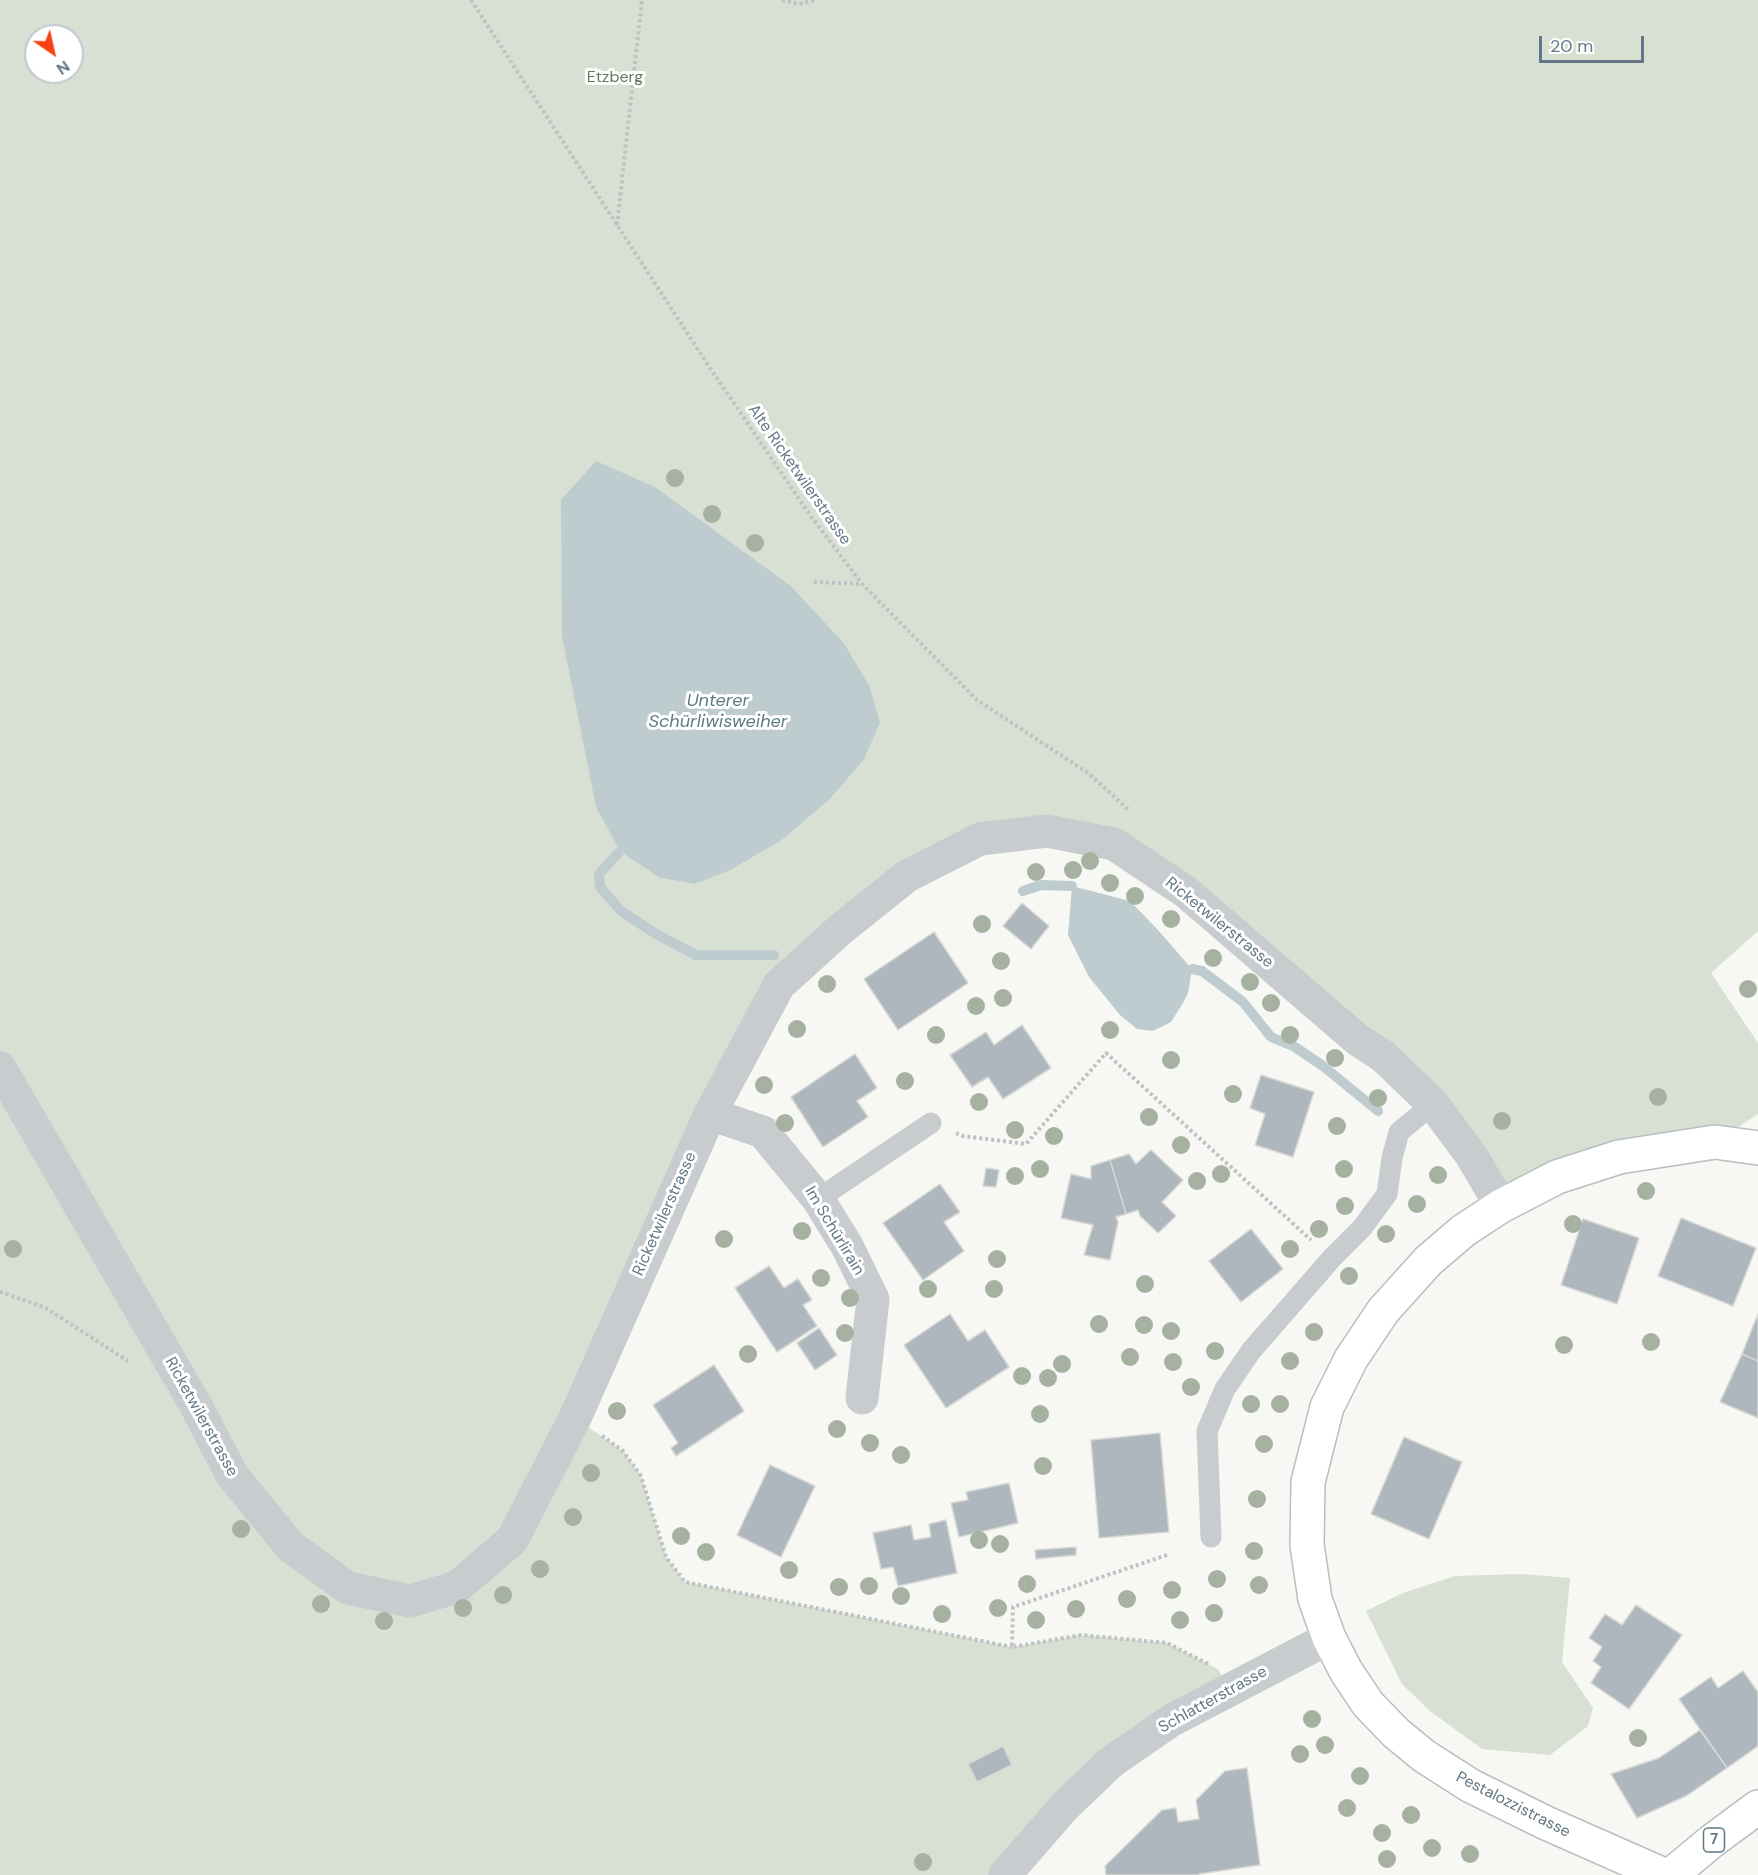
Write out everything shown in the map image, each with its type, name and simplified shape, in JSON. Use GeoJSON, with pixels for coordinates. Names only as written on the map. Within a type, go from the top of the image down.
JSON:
{"type":"FeatureCollection","features":[{"type":"Feature","properties":{"kind":"main road","name":"Pestalozzistrasse"},"geometry":{"type":"LineString","coordinates":[[1664,1875],[1477,1790],[1424,1756],[1396,1734],[1368,1704],[1346,1671],[1329,1638],[1315,1599],[1306,1545],[1308,1482],[1328,1407],[1351,1359],[1383,1311],[1428,1261],[1463,1231],[1501,1206],[1557,1177],[1619,1157],[1715,1142],[1758,1148]]}},
{"type":"Feature","properties":{"kind":"main road","name":"7"},"geometry":{"type":"LineString","coordinates":[[1671,1875],[1712,1841],[1758,1808]]}},
{"type":"Feature","properties":{"kind":"street","name":"Ricketwilerstrasse"},"geometry":{"type":"LineString","coordinates":[[0,1068],[195,1404],[232,1475],[291,1547],[348,1587],[410,1601],[458,1587],[512,1540],[575,1418],[710,1114],[779,985],[842,928],[907,876],[980,839],[1047,831],[1114,844],[1186,892],[1358,1040],[1383,1056],[1432,1104],[1471,1155],[1501,1206]]}},
{"type":"Feature","properties":{"kind":"street","name":"Im Schürlirain"},"geometry":{"type":"LineString","coordinates":[[710,1114],[763,1132],[818,1199],[847,1246],[873,1299],[862,1398]]}},
{"type":"Feature","properties":{"kind":"street","name":"Schlatterstrasse"},"geometry":{"type":"LineString","coordinates":[[1005,1875],[1064,1807],[1111,1762],[1172,1720],[1329,1638]]}},
{"type":"Feature","properties":{"kind":"lane"},"geometry":{"type":"LineString","coordinates":[[1211,1537],[1207,1431],[1226,1389],[1251,1351],[1332,1258],[1362,1228],[1386,1194],[1399,1132],[1432,1104]]}},
{"type":"Feature","properties":{"kind":"lane"},"geometry":{"type":"LineString","coordinates":[[818,1199],[931,1123]]}},
{"type":"Feature","properties":{"kind":"path","name":"Alte Ricketwilerstrasse"},"geometry":{"type":"LineString","coordinates":[[471,0],[656,287],[810,515],[862,584],[977,700],[1088,773],[1136,818]]}},
{"type":"Feature","properties":{"kind":"path"},"geometry":{"type":"LineString","coordinates":[[617,225],[642,0]]}},
{"type":"Feature","properties":{"kind":"path"},"geometry":{"type":"LineString","coordinates":[[782,0],[799,4],[815,0]]}},
{"type":"Feature","properties":{"kind":"path"},"geometry":{"type":"LineString","coordinates":[[814,582],[862,584]]}},
{"type":"Feature","properties":{"kind":"path"},"geometry":{"type":"LineString","coordinates":[[931,1123],[963,1136],[1026,1144],[1106,1053],[1332,1258]]}},
{"type":"Feature","properties":{"kind":"path"},"geometry":{"type":"LineString","coordinates":[[0,1292],[44,1307],[134,1365]]}},
{"type":"Feature","properties":{"kind":"path"},"geometry":{"type":"LineString","coordinates":[[575,1418],[623,1451],[641,1476],[666,1557],[685,1582],[1012,1647],[1081,1635],[1167,1642],[1218,1669]]}},
{"type":"Feature","properties":{"kind":"path"},"geometry":{"type":"LineString","coordinates":[[1012,1647],[1013,1607],[1167,1555]]}},
{"type":"Feature","properties":{"kind":"green space","name":"Etzberg"},"geometry":{"type":"Polygon","coordinates":[[[0,0],[1758,0],[1758,931],[1711,973],[1758,1043],[1758,1114],[1715,1142],[1501,1206],[1471,1155],[1114,844],[980,839],[779,985],[575,1418],[623,1451],[641,1476],[666,1557],[685,1582],[1012,1647],[1081,1635],[1167,1643],[1218,1669],[1229,1690],[1172,1720],[1005,1875],[0,1875],[0,0]],[[792,587],[660,878],[695,884],[731,870],[782,840],[829,800],[863,761],[869,685],[844,643],[792,587]]]}},
{"type":"Feature","properties":{"kind":"green space"},"geometry":{"type":"Polygon","coordinates":[[[1522,1574],[1570,1578],[1562,1662],[1593,1708],[1588,1726],[1550,1755],[1482,1749],[1430,1711],[1402,1684],[1366,1611],[1403,1593],[1455,1576],[1522,1574]]]}},
{"type":"Feature","properties":{"kind":"water","name":"Unterer Schürliwisweiher"},"geometry":{"type":"Polygon","coordinates":[[[596,461],[655,487],[792,587],[844,643],[869,685],[880,723],[863,761],[829,800],[782,840],[731,870],[695,884],[660,878],[620,851],[596,807],[562,636],[561,500],[596,461]]]}},
{"type":"Feature","properties":{"kind":"water"},"geometry":{"type":"Polygon","coordinates":[[[1072,886],[1130,901],[1192,969],[1188,993],[1171,1022],[1153,1031],[1137,1029],[1120,1015],[1089,977],[1068,935],[1072,886]]]}},
{"type":"Feature","properties":{"kind":"building"},"geometry":{"type":"Polygon","coordinates":[[[1022,903],[1049,926],[1031,949],[1003,926],[1022,903]]]}},
{"type":"Feature","properties":{"kind":"building"},"geometry":{"type":"Polygon","coordinates":[[[934,932],[968,983],[898,1030],[864,979],[934,932]]]}},
{"type":"Feature","properties":{"kind":"building"},"geometry":{"type":"Polygon","coordinates":[[[1022,1025],[1051,1068],[1003,1099],[988,1077],[972,1087],[950,1055],[986,1032],[994,1045],[1022,1025]]]}},
{"type":"Feature","properties":{"kind":"building"},"geometry":{"type":"Polygon","coordinates":[[[855,1054],[877,1088],[857,1101],[868,1117],[823,1147],[791,1097],[855,1054]]]}},
{"type":"Feature","properties":{"kind":"building"},"geometry":{"type":"Polygon","coordinates":[[[1261,1075],[1314,1092],[1293,1157],[1255,1145],[1265,1114],[1250,1108],[1261,1075]]]}},
{"type":"Feature","properties":{"kind":"building"},"geometry":{"type":"Polygon","coordinates":[[[1151,1150],[1183,1180],[1162,1202],[1176,1216],[1158,1233],[1140,1216],[1138,1210],[1126,1214],[1110,1160],[1129,1154],[1136,1164],[1151,1150]]]}},
{"type":"Feature","properties":{"kind":"building"},"geometry":{"type":"Polygon","coordinates":[[[1110,1160],[1126,1214],[1116,1217],[1118,1222],[1110,1260],[1084,1255],[1093,1225],[1061,1218],[1071,1174],[1091,1179],[1091,1166],[1110,1160]]]}},
{"type":"Feature","properties":{"kind":"building"},"geometry":{"type":"Polygon","coordinates":[[[986,1168],[999,1170],[996,1187],[983,1186],[986,1168]]]}},
{"type":"Feature","properties":{"kind":"building"},"geometry":{"type":"Polygon","coordinates":[[[940,1184],[960,1212],[944,1222],[964,1251],[923,1280],[883,1223],[940,1184]]]}},
{"type":"Feature","properties":{"kind":"building"},"geometry":{"type":"Polygon","coordinates":[[[1681,1218],[1756,1248],[1733,1306],[1658,1276],[1681,1218]]]}},
{"type":"Feature","properties":{"kind":"building"},"geometry":{"type":"Polygon","coordinates":[[[1583,1219],[1639,1238],[1617,1304],[1561,1285],[1583,1219]]]}},
{"type":"Feature","properties":{"kind":"building"},"geometry":{"type":"Polygon","coordinates":[[[1251,1229],[1283,1269],[1241,1302],[1209,1261],[1251,1229]]]}},
{"type":"Feature","properties":{"kind":"building"},"geometry":{"type":"Polygon","coordinates":[[[769,1266],[784,1288],[798,1279],[812,1300],[803,1305],[817,1326],[777,1352],[735,1288],[769,1266]]]}},
{"type":"Feature","properties":{"kind":"building"},"geometry":{"type":"Polygon","coordinates":[[[950,1314],[968,1341],[985,1330],[1009,1367],[946,1408],[904,1345],[950,1314]]]}},
{"type":"Feature","properties":{"kind":"building"},"geometry":{"type":"Polygon","coordinates":[[[1758,1314],[1758,1361],[1742,1354],[1758,1314]]]}},
{"type":"Feature","properties":{"kind":"building"},"geometry":{"type":"Polygon","coordinates":[[[819,1328],[837,1355],[815,1370],[797,1343],[819,1328]]]}},
{"type":"Feature","properties":{"kind":"building"},"geometry":{"type":"Polygon","coordinates":[[[1742,1354],[1758,1361],[1758,1418],[1720,1402],[1742,1354]]]}},
{"type":"Feature","properties":{"kind":"building"},"geometry":{"type":"Polygon","coordinates":[[[714,1365],[744,1411],[676,1456],[671,1448],[678,1443],[653,1405],[714,1365]]]}},
{"type":"Feature","properties":{"kind":"building"},"geometry":{"type":"Polygon","coordinates":[[[1160,1433],[1169,1532],[1099,1538],[1091,1440],[1160,1433]]]}},
{"type":"Feature","properties":{"kind":"building"},"geometry":{"type":"Polygon","coordinates":[[[1404,1437],[1462,1462],[1429,1539],[1371,1514],[1404,1437]]]}},
{"type":"Feature","properties":{"kind":"building"},"geometry":{"type":"Polygon","coordinates":[[[770,1465],[815,1486],[781,1557],[737,1535],[770,1465]]]}},
{"type":"Feature","properties":{"kind":"building"},"geometry":{"type":"Polygon","coordinates":[[[1009,1483],[1018,1523],[959,1537],[951,1503],[968,1500],[966,1492],[1009,1483]]]}},
{"type":"Feature","properties":{"kind":"building"},"geometry":{"type":"Polygon","coordinates":[[[946,1520],[957,1573],[898,1586],[893,1567],[881,1569],[873,1533],[911,1525],[914,1540],[931,1537],[929,1524],[946,1520]]]}},
{"type":"Feature","properties":{"kind":"building"},"geometry":{"type":"Polygon","coordinates":[[[1076,1547],[1076,1555],[1036,1559],[1035,1550],[1076,1547]]]}},
{"type":"Feature","properties":{"kind":"building"},"geometry":{"type":"Polygon","coordinates":[[[1636,1605],[1682,1635],[1629,1709],[1591,1683],[1601,1667],[1593,1661],[1602,1647],[1589,1638],[1605,1614],[1622,1625],[1636,1605]]]}},
{"type":"Feature","properties":{"kind":"building"},"geometry":{"type":"Polygon","coordinates":[[[1743,1671],[1758,1692],[1758,1746],[1727,1768],[1679,1699],[1711,1677],[1718,1688],[1743,1671]]]}},
{"type":"Feature","properties":{"kind":"building"},"geometry":{"type":"Polygon","coordinates":[[[1700,1730],[1727,1768],[1686,1796],[1637,1818],[1611,1774],[1659,1758],[1700,1730]]]}},
{"type":"Feature","properties":{"kind":"building"},"geometry":{"type":"Polygon","coordinates":[[[1003,1746],[1012,1765],[977,1782],[968,1764],[1003,1746]]]}},
{"type":"Feature","properties":{"kind":"building"},"geometry":{"type":"Polygon","coordinates":[[[1247,1768],[1260,1865],[1199,1875],[1106,1875],[1105,1866],[1162,1810],[1176,1808],[1178,1822],[1199,1819],[1196,1800],[1225,1771],[1247,1768]]]}},
{"type":"Feature","properties":{"kind":"waterway"},"geometry":{"type":"LineString","coordinates":[[620,851],[599,874],[600,887],[621,911],[656,934],[696,955],[774,955]]}},
{"type":"Feature","properties":{"kind":"waterway"},"geometry":{"type":"LineString","coordinates":[[1023,891],[1041,885],[1072,886]]}},
{"type":"Feature","properties":{"kind":"waterway"},"geometry":{"type":"LineString","coordinates":[[1192,969],[1202,971],[1243,1002],[1271,1037],[1295,1047],[1323,1066],[1378,1111]]}}]}
